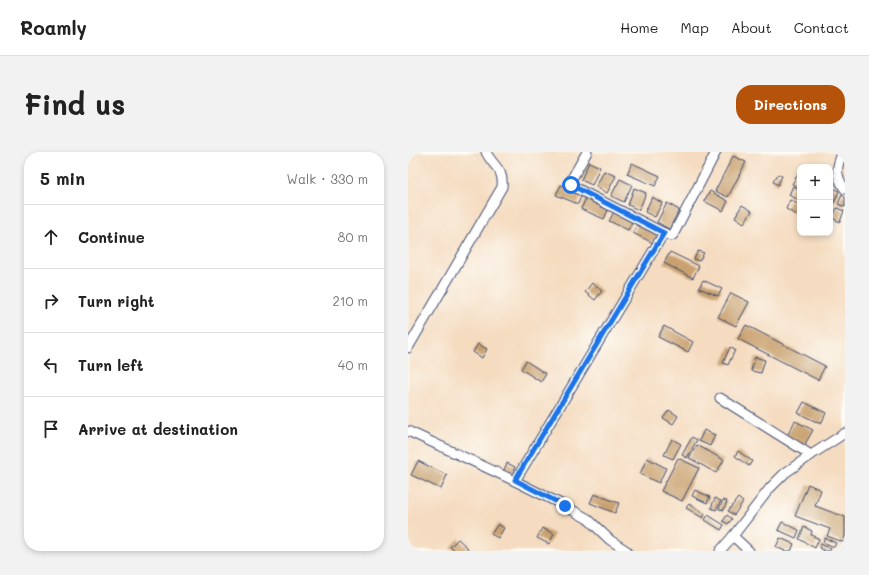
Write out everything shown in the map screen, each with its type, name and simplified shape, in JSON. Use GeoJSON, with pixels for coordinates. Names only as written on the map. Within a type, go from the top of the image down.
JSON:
{"type":"FeatureCollection","features":[{"type":"Feature","properties":{"kind":"street"},"geometry":{"type":"LineString","coordinates":[[408,348],[502,187],[502,173],[486,152]]}},
{"type":"Feature","properties":{"kind":"street"},"geometry":{"type":"LineString","coordinates":[[587,152],[570,182],[570,185],[671,236],[673,236],[716,152]]}},
{"type":"Feature","properties":{"kind":"street"},"geometry":{"type":"LineString","coordinates":[[843,152],[838,162],[838,179],[845,189]]}},
{"type":"Feature","properties":{"kind":"street"},"geometry":{"type":"LineString","coordinates":[[515,480],[664,233]]}},
{"type":"Feature","properties":{"kind":"street"},"geometry":{"type":"LineString","coordinates":[[720,398],[811,455]]}},
{"type":"Feature","properties":{"kind":"street"},"geometry":{"type":"LineString","coordinates":[[408,431],[515,480],[565,506],[588,519],[610,540],[627,551]]}},
{"type":"Feature","properties":{"kind":"street"},"geometry":{"type":"LineString","coordinates":[[720,551],[770,488],[785,473],[845,433]]}},
{"type":"Feature","properties":{"kind":"street"},"geometry":{"type":"LineString","coordinates":[[733,536],[749,551]]}},
{"type":"Feature","properties":{"kind":"building"},"geometry":{"type":"Polygon","coordinates":[[[733,156],[746,162],[728,197],[715,191],[733,156]]]}},
{"type":"Feature","properties":{"kind":"building"},"geometry":{"type":"Polygon","coordinates":[[[589,162],[600,167],[592,185],[581,180],[589,162]]]}},
{"type":"Feature","properties":{"kind":"building"},"geometry":{"type":"Polygon","coordinates":[[[632,163],[660,176],[655,186],[627,174],[632,163]]]}},
{"type":"Feature","properties":{"kind":"building"},"geometry":{"type":"Polygon","coordinates":[[[604,171],[616,176],[607,193],[596,187],[604,171]]]}},
{"type":"Feature","properties":{"kind":"building"},"geometry":{"type":"Polygon","coordinates":[[[778,174],[782,176],[778,185],[773,182],[778,174]]]}},
{"type":"Feature","properties":{"kind":"building"},"geometry":{"type":"Polygon","coordinates":[[[797,176],[797,186],[792,184],[797,176]]]}},
{"type":"Feature","properties":{"kind":"building"},"geometry":{"type":"Polygon","coordinates":[[[620,179],[632,185],[624,202],[611,196],[620,179]]]}},
{"type":"Feature","properties":{"kind":"building"},"geometry":{"type":"Polygon","coordinates":[[[561,185],[582,194],[578,204],[556,195],[561,185]]]}},
{"type":"Feature","properties":{"kind":"building"},"geometry":{"type":"Polygon","coordinates":[[[793,186],[797,188],[797,199],[789,195],[793,186]]]}},
{"type":"Feature","properties":{"kind":"building"},"geometry":{"type":"Polygon","coordinates":[[[634,188],[646,193],[639,210],[628,205],[634,188]]]}},
{"type":"Feature","properties":{"kind":"building"},"geometry":{"type":"Polygon","coordinates":[[[833,188],[839,191],[833,202],[833,188]]]}},
{"type":"Feature","properties":{"kind":"building"},"geometry":{"type":"Polygon","coordinates":[[[710,191],[728,201],[723,211],[704,201],[710,191]]]}},
{"type":"Feature","properties":{"kind":"building"},"geometry":{"type":"Polygon","coordinates":[[[842,195],[845,197],[845,207],[838,204],[842,195]]]}},
{"type":"Feature","properties":{"kind":"building"},"geometry":{"type":"Polygon","coordinates":[[[652,197],[662,203],[655,217],[645,212],[652,197]]]}},
{"type":"Feature","properties":{"kind":"building"},"geometry":{"type":"Polygon","coordinates":[[[586,198],[609,208],[604,219],[581,209],[586,198]]]}},
{"type":"Feature","properties":{"kind":"building"},"geometry":{"type":"Polygon","coordinates":[[[790,200],[797,204],[797,215],[786,209],[790,200]]]}},
{"type":"Feature","properties":{"kind":"building"},"geometry":{"type":"Polygon","coordinates":[[[667,203],[679,210],[669,229],[657,222],[667,203]]]}},
{"type":"Feature","properties":{"kind":"building"},"geometry":{"type":"Polygon","coordinates":[[[742,205],[752,211],[744,223],[735,217],[742,205]]]}},
{"type":"Feature","properties":{"kind":"building"},"geometry":{"type":"Polygon","coordinates":[[[837,208],[844,211],[840,222],[833,218],[837,208]]]}},
{"type":"Feature","properties":{"kind":"building"},"geometry":{"type":"Polygon","coordinates":[[[614,212],[633,220],[628,230],[609,221],[614,212]]]}},
{"type":"Feature","properties":{"kind":"building"},"geometry":{"type":"Polygon","coordinates":[[[638,223],[658,233],[653,243],[633,233],[638,223]]]}},
{"type":"Feature","properties":{"kind":"building"},"geometry":{"type":"Polygon","coordinates":[[[698,251],[704,253],[699,261],[694,259],[698,251]]]}},
{"type":"Feature","properties":{"kind":"building"},"geometry":{"type":"Polygon","coordinates":[[[670,252],[699,266],[693,278],[664,263],[670,252]]]}},
{"type":"Feature","properties":{"kind":"building"},"geometry":{"type":"Polygon","coordinates":[[[703,280],[722,289],[718,296],[699,288],[703,280]]]}},
{"type":"Feature","properties":{"kind":"building"},"geometry":{"type":"Polygon","coordinates":[[[592,283],[602,291],[595,300],[585,292],[592,283]]]}},
{"type":"Feature","properties":{"kind":"building"},"geometry":{"type":"Polygon","coordinates":[[[731,293],[749,302],[736,326],[718,317],[731,293]]]}},
{"type":"Feature","properties":{"kind":"building"},"geometry":{"type":"Polygon","coordinates":[[[746,325],[825,366],[818,380],[738,339],[746,325]]]}},
{"type":"Feature","properties":{"kind":"building"},"geometry":{"type":"Polygon","coordinates":[[[664,326],[693,342],[688,352],[658,337],[664,326]]]}},
{"type":"Feature","properties":{"kind":"building"},"geometry":{"type":"Polygon","coordinates":[[[478,344],[487,349],[482,358],[473,352],[478,344]]]}},
{"type":"Feature","properties":{"kind":"building"},"geometry":{"type":"Polygon","coordinates":[[[730,347],[735,350],[728,365],[723,363],[730,347]]]}},
{"type":"Feature","properties":{"kind":"building"},"geometry":{"type":"Polygon","coordinates":[[[755,357],[765,360],[761,373],[751,371],[755,357]]]}},
{"type":"Feature","properties":{"kind":"building"},"geometry":{"type":"Polygon","coordinates":[[[526,361],[546,374],[541,382],[521,369],[526,361]]]}},
{"type":"Feature","properties":{"kind":"building"},"geometry":{"type":"Polygon","coordinates":[[[804,402],[826,413],[821,424],[798,413],[804,402]]]}},
{"type":"Feature","properties":{"kind":"building"},"geometry":{"type":"Polygon","coordinates":[[[669,410],[678,416],[673,424],[663,418],[669,410]]]}},
{"type":"Feature","properties":{"kind":"building"},"geometry":{"type":"Polygon","coordinates":[[[795,421],[813,430],[804,446],[787,436],[795,421]]]}},
{"type":"Feature","properties":{"kind":"building"},"geometry":{"type":"Polygon","coordinates":[[[704,430],[715,435],[710,446],[699,441],[704,430]]]}},
{"type":"Feature","properties":{"kind":"building"},"geometry":{"type":"Polygon","coordinates":[[[692,437],[697,440],[687,458],[682,455],[692,437]]]}},
{"type":"Feature","properties":{"kind":"building"},"geometry":{"type":"Polygon","coordinates":[[[672,439],[681,444],[673,459],[664,455],[672,439]]]}},
{"type":"Feature","properties":{"kind":"building"},"geometry":{"type":"Polygon","coordinates":[[[697,445],[724,460],[716,473],[689,458],[697,445]]]}},
{"type":"Feature","properties":{"kind":"building"},"geometry":{"type":"Polygon","coordinates":[[[738,451],[752,461],[749,466],[735,456],[738,451]]]}},
{"type":"Feature","properties":{"kind":"building"},"geometry":{"type":"Polygon","coordinates":[[[647,458],[666,468],[659,483],[640,474],[647,458]]]}},
{"type":"Feature","properties":{"kind":"building"},"geometry":{"type":"Polygon","coordinates":[[[678,458],[699,468],[682,501],[661,491],[678,458]]]}},
{"type":"Feature","properties":{"kind":"building"},"geometry":{"type":"Polygon","coordinates":[[[418,461],[447,475],[441,489],[411,475],[418,461]]]}},
{"type":"Feature","properties":{"kind":"building"},"geometry":{"type":"Polygon","coordinates":[[[507,463],[515,467],[511,476],[503,472],[507,463]]]}},
{"type":"Feature","properties":{"kind":"building"},"geometry":{"type":"Polygon","coordinates":[[[808,484],[821,490],[815,506],[845,517],[845,536],[843,542],[827,536],[830,529],[795,516],[808,484]]]}},
{"type":"Feature","properties":{"kind":"building"},"geometry":{"type":"Polygon","coordinates":[[[695,490],[710,497],[707,503],[692,496],[695,490]]]}},
{"type":"Feature","properties":{"kind":"building"},"geometry":{"type":"Polygon","coordinates":[[[594,494],[619,503],[615,513],[590,503],[594,494]]]}},
{"type":"Feature","properties":{"kind":"building"},"geometry":{"type":"Polygon","coordinates":[[[715,498],[721,501],[716,510],[711,508],[715,498]]]}},
{"type":"Feature","properties":{"kind":"building"},"geometry":{"type":"Polygon","coordinates":[[[738,498],[743,502],[734,515],[728,511],[738,498]]]}},
{"type":"Feature","properties":{"kind":"building"},"geometry":{"type":"Polygon","coordinates":[[[723,500],[727,501],[724,510],[719,509],[723,500]]]}},
{"type":"Feature","properties":{"kind":"building"},"geometry":{"type":"Polygon","coordinates":[[[689,504],[705,514],[703,518],[686,508],[689,504]]]}},
{"type":"Feature","properties":{"kind":"building"},"geometry":{"type":"Polygon","coordinates":[[[708,515],[724,525],[721,530],[705,520],[708,515]]]}},
{"type":"Feature","properties":{"kind":"building"},"geometry":{"type":"Polygon","coordinates":[[[727,515],[732,519],[728,524],[723,521],[727,515]]]}},
{"type":"Feature","properties":{"kind":"building"},"geometry":{"type":"Polygon","coordinates":[[[782,522],[799,530],[796,538],[778,530],[782,522]]]}},
{"type":"Feature","properties":{"kind":"building"},"geometry":{"type":"Polygon","coordinates":[[[498,524],[504,528],[498,538],[491,534],[498,524]]]}},
{"type":"Feature","properties":{"kind":"building"},"geometry":{"type":"Polygon","coordinates":[[[804,527],[812,531],[811,535],[819,539],[815,548],[799,539],[804,527]]]}},
{"type":"Feature","properties":{"kind":"building"},"geometry":{"type":"Polygon","coordinates":[[[542,528],[554,534],[549,544],[537,538],[542,528]]]}},
{"type":"Feature","properties":{"kind":"building"},"geometry":{"type":"Polygon","coordinates":[[[780,538],[794,544],[791,551],[785,551],[776,547],[780,538]]]}},
{"type":"Feature","properties":{"kind":"building"},"geometry":{"type":"Polygon","coordinates":[[[825,538],[836,543],[834,547],[823,542],[825,538]]]}},
{"type":"Feature","properties":{"kind":"building"},"geometry":{"type":"Polygon","coordinates":[[[458,539],[468,548],[465,551],[455,551],[450,547],[458,539]]]}},
{"type":"Feature","properties":{"kind":"building"},"geometry":{"type":"Polygon","coordinates":[[[821,544],[831,549],[830,551],[825,551],[819,548],[821,544]]]}},
{"type":"Feature","properties":{"kind":"route"},"geometry":{"type":"LineString","coordinates":[[565,506],[515,480],[664,233],[571,185]]}}]}
